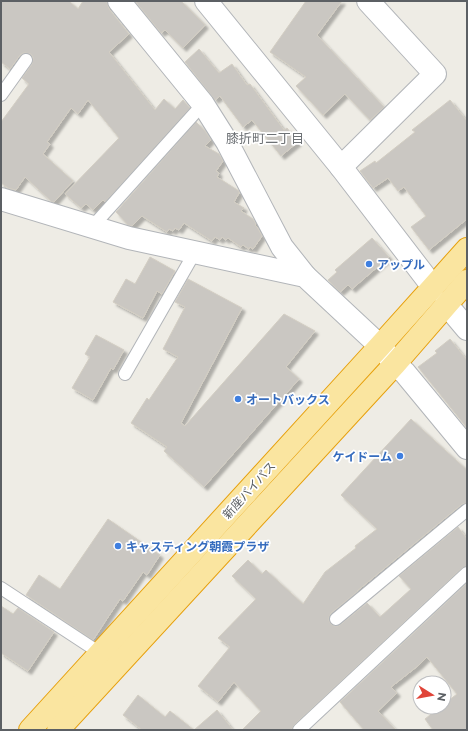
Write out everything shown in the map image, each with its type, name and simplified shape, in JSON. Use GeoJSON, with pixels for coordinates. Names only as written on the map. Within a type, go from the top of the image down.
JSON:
{"type":"FeatureCollection","features":[{"type":"Feature","properties":{"kind":"highway","name":"新座バイパス"},"geometry":{"type":"LineString","coordinates":[[30,730],[467,249]]}},
{"type":"Feature","properties":{"kind":"highway","name":"新座バイパス"},"geometry":{"type":"LineString","coordinates":[[58,730],[395,364],[467,281]]}},
{"type":"Feature","properties":{"kind":"street"},"geometry":{"type":"LineString","coordinates":[[119,1],[203,104],[227,142],[282,247],[305,276],[380,346],[395,364],[405,373],[467,448]]}},
{"type":"Feature","properties":{"kind":"street"},"geometry":{"type":"LineString","coordinates":[[206,1],[341,167],[432,287]]}},
{"type":"Feature","properties":{"kind":"street"},"geometry":{"type":"LineString","coordinates":[[341,167],[435,74],[368,1]]}},
{"type":"Feature","properties":{"kind":"street"},"geometry":{"type":"LineString","coordinates":[[1,199],[129,238],[305,276]]}},
{"type":"Feature","properties":{"kind":"street"},"geometry":{"type":"LineString","coordinates":[[446,304],[467,329]]}},
{"type":"Feature","properties":{"kind":"lane"},"geometry":{"type":"LineString","coordinates":[[1,95],[26,60]]}},
{"type":"Feature","properties":{"kind":"lane"},"geometry":{"type":"LineString","coordinates":[[92,227],[203,104]]}},
{"type":"Feature","properties":{"kind":"lane"},"geometry":{"type":"LineString","coordinates":[[125,374],[195,252]]}},
{"type":"Feature","properties":{"kind":"lane"},"geometry":{"type":"LineString","coordinates":[[336,619],[467,510]]}},
{"type":"Feature","properties":{"kind":"lane"},"geometry":{"type":"LineString","coordinates":[[299,730],[467,573]]}},
{"type":"Feature","properties":{"kind":"lane"},"geometry":{"type":"LineString","coordinates":[[1,588],[100,653]]}},
{"type":"Feature","properties":{"kind":"building"},"geometry":{"type":"Polygon","coordinates":[[[1,1],[69,1],[78,9],[83,1],[107,1],[109,9],[129,34],[109,52],[155,110],[164,99],[175,109],[183,100],[190,108],[105,202],[103,200],[93,210],[86,204],[81,208],[65,194],[119,138],[88,100],[78,114],[71,108],[47,142],[50,144],[43,154],[73,181],[54,202],[52,202],[25,177],[16,190],[8,188],[1,183],[1,122],[29,84],[22,78],[32,64],[33,57],[31,54],[23,53],[10,69],[1,62],[1,1]]]}},
{"type":"Feature","properties":{"kind":"building"},"geometry":{"type":"Polygon","coordinates":[[[135,1],[181,1],[205,25],[183,48],[165,30],[161,33],[135,1]]]}},
{"type":"Feature","properties":{"kind":"building"},"geometry":{"type":"Polygon","coordinates":[[[306,1],[342,1],[317,35],[384,107],[370,120],[345,94],[323,115],[296,86],[306,77],[270,52],[306,1]]]}},
{"type":"Feature","properties":{"kind":"building"},"geometry":{"type":"Polygon","coordinates":[[[199,49],[219,73],[232,64],[247,85],[250,84],[284,130],[287,128],[298,142],[281,156],[252,120],[243,127],[220,96],[215,100],[185,62],[199,49]]]}},
{"type":"Feature","properties":{"kind":"building"},"geometry":{"type":"Polygon","coordinates":[[[450,100],[467,121],[467,219],[429,250],[411,227],[426,216],[404,187],[398,191],[388,178],[373,188],[360,171],[375,161],[376,163],[415,132],[412,130],[450,100]]]}},
{"type":"Feature","properties":{"kind":"building"},"geometry":{"type":"Polygon","coordinates":[[[196,122],[211,140],[205,146],[219,154],[223,161],[216,171],[219,173],[217,177],[239,191],[234,202],[244,208],[241,211],[253,219],[262,236],[253,249],[250,247],[249,249],[243,245],[241,247],[228,238],[226,240],[222,237],[220,240],[215,237],[212,241],[184,223],[179,230],[175,228],[173,231],[169,229],[167,232],[142,216],[132,226],[128,225],[116,212],[196,122]]]}},
{"type":"Feature","properties":{"kind":"building"},"geometry":{"type":"Polygon","coordinates":[[[372,238],[389,257],[352,289],[348,285],[340,292],[328,280],[337,272],[335,270],[372,238]]]}},
{"type":"Feature","properties":{"kind":"building"},"geometry":{"type":"Polygon","coordinates":[[[150,257],[175,271],[162,294],[157,291],[143,318],[113,302],[126,279],[135,284],[150,257]]]}},
{"type":"Feature","properties":{"kind":"building"},"geometry":{"type":"Polygon","coordinates":[[[188,279],[242,308],[181,423],[185,426],[284,314],[315,331],[286,367],[299,379],[204,487],[164,451],[167,447],[131,423],[147,398],[149,400],[178,357],[163,349],[185,307],[175,302],[188,279]]]}},
{"type":"Feature","properties":{"kind":"building"},"geometry":{"type":"Polygon","coordinates":[[[96,335],[124,350],[113,370],[111,368],[93,400],[72,388],[90,357],[85,354],[96,335]]]}},
{"type":"Feature","properties":{"kind":"building"},"geometry":{"type":"Polygon","coordinates":[[[450,339],[467,360],[467,428],[418,367],[437,353],[435,351],[450,339]]]}},
{"type":"Feature","properties":{"kind":"building"},"geometry":{"type":"Polygon","coordinates":[[[411,419],[467,470],[467,503],[462,504],[331,613],[329,621],[334,626],[338,626],[367,603],[380,617],[411,589],[399,576],[458,527],[467,539],[467,566],[462,568],[294,725],[291,730],[242,730],[261,711],[234,682],[218,702],[198,686],[230,647],[218,638],[256,599],[232,576],[248,560],[262,574],[266,570],[303,604],[325,572],[356,548],[355,546],[377,529],[341,495],[411,419]]]}},
{"type":"Feature","properties":{"kind":"building"},"geometry":{"type":"Polygon","coordinates":[[[108,519],[160,555],[147,575],[143,572],[123,601],[120,599],[93,640],[26,595],[39,575],[60,589],[108,519]]]}},
{"type":"Feature","properties":{"kind":"building"},"geometry":{"type":"Polygon","coordinates":[[[467,583],[467,730],[433,730],[425,719],[430,715],[452,715],[452,698],[457,694],[452,688],[452,675],[442,675],[427,657],[391,687],[397,693],[378,711],[396,730],[364,730],[340,702],[467,583]]]}},
{"type":"Feature","properties":{"kind":"building"},"geometry":{"type":"Polygon","coordinates":[[[1,606],[13,614],[18,608],[54,632],[28,671],[1,653],[1,606]]]}},
{"type":"Feature","properties":{"kind":"building"},"geometry":{"type":"Polygon","coordinates":[[[138,695],[165,717],[170,711],[194,730],[142,730],[123,715],[138,695]]]}},
{"type":"Feature","properties":{"kind":"building"},"geometry":{"type":"Polygon","coordinates":[[[217,710],[233,730],[194,730],[217,710]]]}},
{"type":"Feature","properties":{"kind":"place","name":"アップル"},"geometry":{"type":"Point","coordinates":[369,264]}},
{"type":"Feature","properties":{"kind":"place","name":"オートバックス"},"geometry":{"type":"Point","coordinates":[238,399]}},
{"type":"Feature","properties":{"kind":"place","name":"ケイドーム"},"geometry":{"type":"Point","coordinates":[400,456]}},
{"type":"Feature","properties":{"kind":"place","name":"キャスティング朝霞プラザ"},"geometry":{"type":"Point","coordinates":[118,546]}},
{"type":"Feature","properties":{"kind":"district","name":"膝折町二丁目"},"geometry":{"type":"Point","coordinates":[265,138]}}]}
